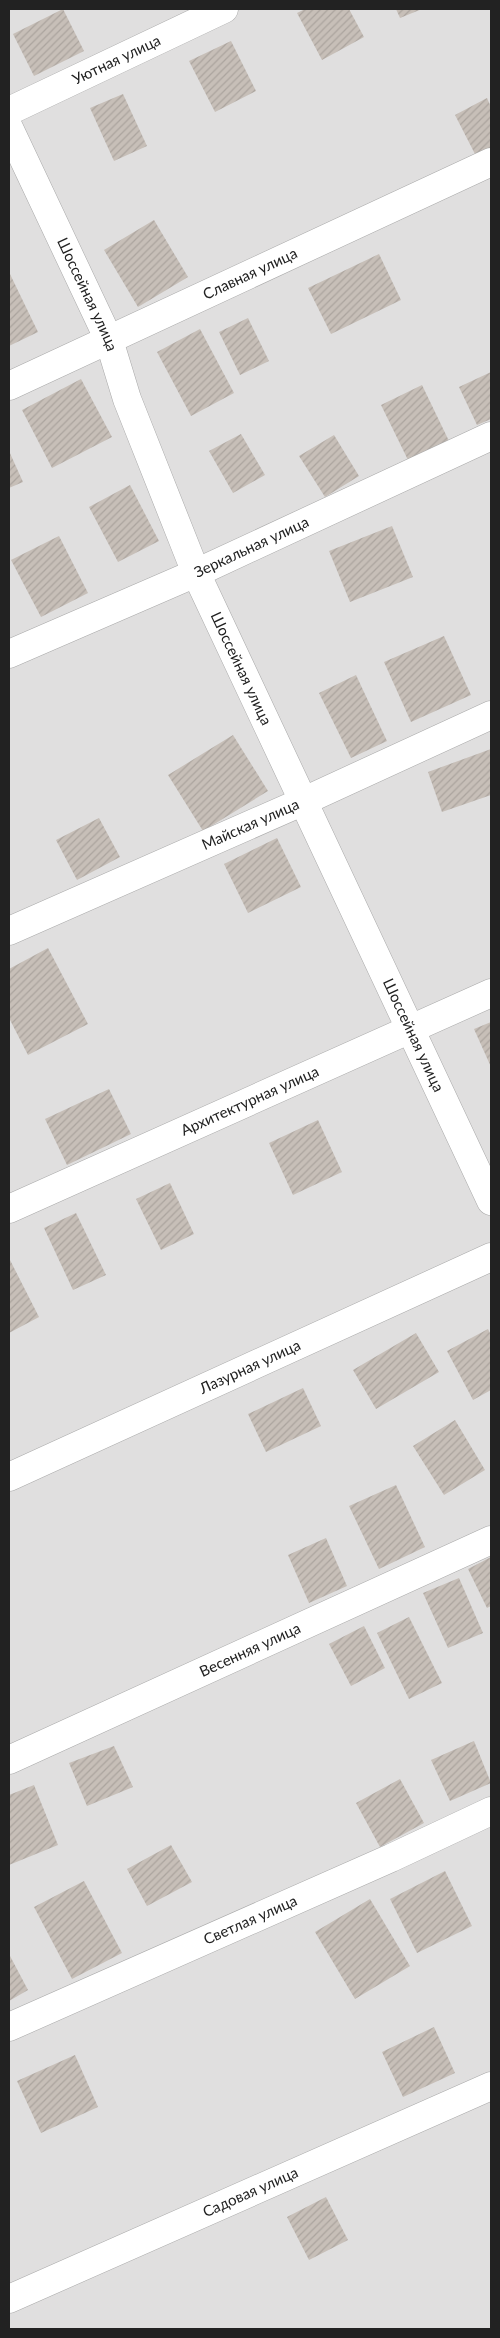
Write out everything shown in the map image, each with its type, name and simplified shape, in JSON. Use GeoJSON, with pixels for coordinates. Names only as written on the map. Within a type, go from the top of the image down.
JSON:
{"type":"FeatureCollection","features":[{"type":"Feature","properties":{"kind":"street","name":"Уютная улица"},"geometry":{"type":"LineString","coordinates":[[9,111],[224,9]]}},
{"type":"Feature","properties":{"kind":"street","name":"Шоссейная улица"},"geometry":{"type":"LineString","coordinates":[[9,128],[109,340],[127,398],[196,573],[491,1200]]}},
{"type":"Feature","properties":{"kind":"street","name":"Славная улица"},"geometry":{"type":"LineString","coordinates":[[9,386],[491,162]]}},
{"type":"Feature","properties":{"kind":"street","name":"Зеркальная улица"},"geometry":{"type":"LineString","coordinates":[[9,654],[196,573],[491,436]]}},
{"type":"Feature","properties":{"kind":"street","name":"Майская улица"},"geometry":{"type":"LineString","coordinates":[[9,930],[304,801],[491,715]]}},
{"type":"Feature","properties":{"kind":"street","name":"Архитектурная улица"},"geometry":{"type":"LineString","coordinates":[[9,1209],[491,993]]}},
{"type":"Feature","properties":{"kind":"street","name":"Лазурная улица"},"geometry":{"type":"LineString","coordinates":[[9,1476],[491,1257]]}},
{"type":"Feature","properties":{"kind":"street","name":"Весенняя улица"},"geometry":{"type":"LineString","coordinates":[[9,1760],[491,1540]]}},
{"type":"Feature","properties":{"kind":"street","name":"Светлая улица"},"geometry":{"type":"LineString","coordinates":[[9,2027],[391,1858],[491,1811]]}},
{"type":"Feature","properties":{"kind":"street","name":"Садовая улица"},"geometry":{"type":"LineString","coordinates":[[9,2299],[491,2086]]}},
{"type":"Feature","properties":{"kind":"shaded area"},"geometry":{"type":"Polygon","coordinates":[[[9,9],[491,9],[491,2329],[9,2329],[9,9]]]}},
{"type":"Feature","properties":{"kind":"building"},"geometry":{"type":"Polygon","coordinates":[[[63,9],[84,51],[34,76],[13,34],[63,9]]]}},
{"type":"Feature","properties":{"kind":"building"},"geometry":{"type":"Polygon","coordinates":[[[305,9],[349,9],[364,37],[322,60],[297,13],[305,9]]]}},
{"type":"Feature","properties":{"kind":"building"},"geometry":{"type":"Polygon","coordinates":[[[396,9],[422,9],[400,18],[396,9]]]}},
{"type":"Feature","properties":{"kind":"building"},"geometry":{"type":"Polygon","coordinates":[[[231,41],[256,91],[215,112],[189,61],[231,41]]]}},
{"type":"Feature","properties":{"kind":"building"},"geometry":{"type":"Polygon","coordinates":[[[123,94],[147,146],[114,161],[90,108],[123,94]]]}},
{"type":"Feature","properties":{"kind":"building"},"geometry":{"type":"Polygon","coordinates":[[[487,98],[491,107],[491,151],[477,158],[455,115],[487,98]]]}},
{"type":"Feature","properties":{"kind":"building"},"geometry":{"type":"Polygon","coordinates":[[[154,220],[188,277],[138,307],[104,250],[154,220]]]}},
{"type":"Feature","properties":{"kind":"building"},"geometry":{"type":"Polygon","coordinates":[[[379,254],[401,300],[331,334],[308,288],[379,254]]]}},
{"type":"Feature","properties":{"kind":"building"},"geometry":{"type":"Polygon","coordinates":[[[9,272],[38,332],[9,346],[9,272]]]}},
{"type":"Feature","properties":{"kind":"building"},"geometry":{"type":"Polygon","coordinates":[[[248,318],[269,361],[240,375],[219,332],[248,318]]]}},
{"type":"Feature","properties":{"kind":"building"},"geometry":{"type":"Polygon","coordinates":[[[200,329],[234,393],[191,416],[157,352],[200,329]]]}},
{"type":"Feature","properties":{"kind":"building"},"geometry":{"type":"Polygon","coordinates":[[[491,372],[491,419],[477,425],[459,387],[491,372]]]}},
{"type":"Feature","properties":{"kind":"building"},"geometry":{"type":"Polygon","coordinates":[[[81,379],[112,437],[52,468],[22,410],[81,379]]]}},
{"type":"Feature","properties":{"kind":"building"},"geometry":{"type":"Polygon","coordinates":[[[422,385],[449,441],[408,460],[381,405],[422,385]]]}},
{"type":"Feature","properties":{"kind":"building"},"geometry":{"type":"Polygon","coordinates":[[[241,434],[265,475],[233,493],[209,451],[241,434]]]}},
{"type":"Feature","properties":{"kind":"building"},"geometry":{"type":"Polygon","coordinates":[[[334,435],[359,476],[325,497],[299,456],[334,435]]]}},
{"type":"Feature","properties":{"kind":"building"},"geometry":{"type":"Polygon","coordinates":[[[9,451],[23,482],[9,488],[9,451]]]}},
{"type":"Feature","properties":{"kind":"building"},"geometry":{"type":"Polygon","coordinates":[[[130,485],[159,541],[118,562],[89,507],[130,485]]]}},
{"type":"Feature","properties":{"kind":"building"},"geometry":{"type":"Polygon","coordinates":[[[392,526],[413,577],[350,602],[329,551],[392,526]]]}},
{"type":"Feature","properties":{"kind":"building"},"geometry":{"type":"Polygon","coordinates":[[[59,536],[88,593],[41,617],[11,560],[59,536]]]}},
{"type":"Feature","properties":{"kind":"building"},"geometry":{"type":"Polygon","coordinates":[[[444,636],[471,695],[411,722],[384,662],[444,636]]]}},
{"type":"Feature","properties":{"kind":"building"},"geometry":{"type":"Polygon","coordinates":[[[356,675],[387,741],[351,758],[319,693],[356,675]]]}},
{"type":"Feature","properties":{"kind":"building"},"geometry":{"type":"Polygon","coordinates":[[[233,735],[268,791],[203,831],[168,775],[233,735]]]}},
{"type":"Feature","properties":{"kind":"building"},"geometry":{"type":"Polygon","coordinates":[[[491,749],[491,795],[442,812],[428,772],[491,749]]]}},
{"type":"Feature","properties":{"kind":"building"},"geometry":{"type":"Polygon","coordinates":[[[99,818],[120,857],[77,880],[56,840],[99,818]]]}},
{"type":"Feature","properties":{"kind":"building"},"geometry":{"type":"Polygon","coordinates":[[[277,838],[301,887],[248,913],[224,864],[277,838]]]}},
{"type":"Feature","properties":{"kind":"building"},"geometry":{"type":"Polygon","coordinates":[[[48,948],[88,1024],[28,1055],[9,1018],[9,969],[48,948]]]}},
{"type":"Feature","properties":{"kind":"building"},"geometry":{"type":"Polygon","coordinates":[[[491,1022],[491,1067],[474,1029],[491,1022]]]}},
{"type":"Feature","properties":{"kind":"building"},"geometry":{"type":"Polygon","coordinates":[[[109,1089],[131,1134],[67,1165],[45,1119],[109,1089]]]}},
{"type":"Feature","properties":{"kind":"building"},"geometry":{"type":"Polygon","coordinates":[[[318,1120],[342,1172],[293,1195],[269,1143],[318,1120]]]}},
{"type":"Feature","properties":{"kind":"building"},"geometry":{"type":"Polygon","coordinates":[[[170,1183],[194,1234],[161,1250],[136,1199],[170,1183]]]}},
{"type":"Feature","properties":{"kind":"building"},"geometry":{"type":"Polygon","coordinates":[[[76,1213],[106,1275],[73,1290],[44,1228],[76,1213]]]}},
{"type":"Feature","properties":{"kind":"building"},"geometry":{"type":"Polygon","coordinates":[[[9,1258],[39,1317],[9,1333],[9,1258]]]}},
{"type":"Feature","properties":{"kind":"building"},"geometry":{"type":"Polygon","coordinates":[[[488,1329],[491,1335],[491,1390],[473,1400],[447,1351],[488,1329]]]}},
{"type":"Feature","properties":{"kind":"building"},"geometry":{"type":"Polygon","coordinates":[[[416,1333],[439,1372],[376,1409],[353,1370],[416,1333]]]}},
{"type":"Feature","properties":{"kind":"building"},"geometry":{"type":"Polygon","coordinates":[[[303,1388],[321,1426],[266,1452],[248,1414],[303,1388]]]}},
{"type":"Feature","properties":{"kind":"building"},"geometry":{"type":"Polygon","coordinates":[[[455,1420],[485,1470],[444,1495],[413,1446],[455,1420]]]}},
{"type":"Feature","properties":{"kind":"building"},"geometry":{"type":"Polygon","coordinates":[[[396,1485],[425,1547],[379,1569],[349,1506],[396,1485]]]}},
{"type":"Feature","properties":{"kind":"building"},"geometry":{"type":"Polygon","coordinates":[[[326,1538],[347,1586],[309,1603],[288,1555],[326,1538]]]}},
{"type":"Feature","properties":{"kind":"building"},"geometry":{"type":"Polygon","coordinates":[[[491,1557],[491,1606],[487,1608],[468,1569],[491,1557]]]}},
{"type":"Feature","properties":{"kind":"building"},"geometry":{"type":"Polygon","coordinates":[[[459,1578],[483,1633],[448,1648],[423,1593],[459,1578]]]}},
{"type":"Feature","properties":{"kind":"building"},"geometry":{"type":"Polygon","coordinates":[[[409,1617],[442,1683],[409,1699],[377,1633],[409,1617]]]}},
{"type":"Feature","properties":{"kind":"building"},"geometry":{"type":"Polygon","coordinates":[[[364,1626],[385,1668],[351,1686],[329,1644],[364,1626]]]}},
{"type":"Feature","properties":{"kind":"building"},"geometry":{"type":"Polygon","coordinates":[[[474,1741],[491,1783],[450,1801],[431,1760],[474,1741]]]}},
{"type":"Feature","properties":{"kind":"building"},"geometry":{"type":"Polygon","coordinates":[[[114,1746],[133,1787],[87,1806],[69,1763],[114,1746]]]}},
{"type":"Feature","properties":{"kind":"building"},"geometry":{"type":"Polygon","coordinates":[[[400,1779],[424,1823],[380,1847],[356,1803],[400,1779]]]}},
{"type":"Feature","properties":{"kind":"building"},"geometry":{"type":"Polygon","coordinates":[[[34,1785],[58,1845],[9,1865],[9,1795],[34,1785]]]}},
{"type":"Feature","properties":{"kind":"building"},"geometry":{"type":"Polygon","coordinates":[[[171,1845],[192,1882],[147,1906],[127,1869],[171,1845]]]}},
{"type":"Feature","properties":{"kind":"building"},"geometry":{"type":"Polygon","coordinates":[[[445,1871],[472,1926],[417,1953],[390,1899],[445,1871]]]}},
{"type":"Feature","properties":{"kind":"building"},"geometry":{"type":"Polygon","coordinates":[[[84,1881],[122,1953],[72,1979],[34,1907],[84,1881]]]}},
{"type":"Feature","properties":{"kind":"building"},"geometry":{"type":"Polygon","coordinates":[[[370,1899],[410,1966],[355,1999],[315,1932],[370,1899]]]}},
{"type":"Feature","properties":{"kind":"building"},"geometry":{"type":"Polygon","coordinates":[[[9,1954],[28,1990],[9,2001],[9,1954]]]}},
{"type":"Feature","properties":{"kind":"building"},"geometry":{"type":"Polygon","coordinates":[[[434,2027],[455,2073],[403,2097],[382,2052],[434,2027]]]}},
{"type":"Feature","properties":{"kind":"building"},"geometry":{"type":"Polygon","coordinates":[[[75,2055],[98,2107],[41,2133],[17,2081],[75,2055]]]}},
{"type":"Feature","properties":{"kind":"building"},"geometry":{"type":"Polygon","coordinates":[[[326,2197],[348,2240],[309,2260],[287,2217],[326,2197]]]}}]}
